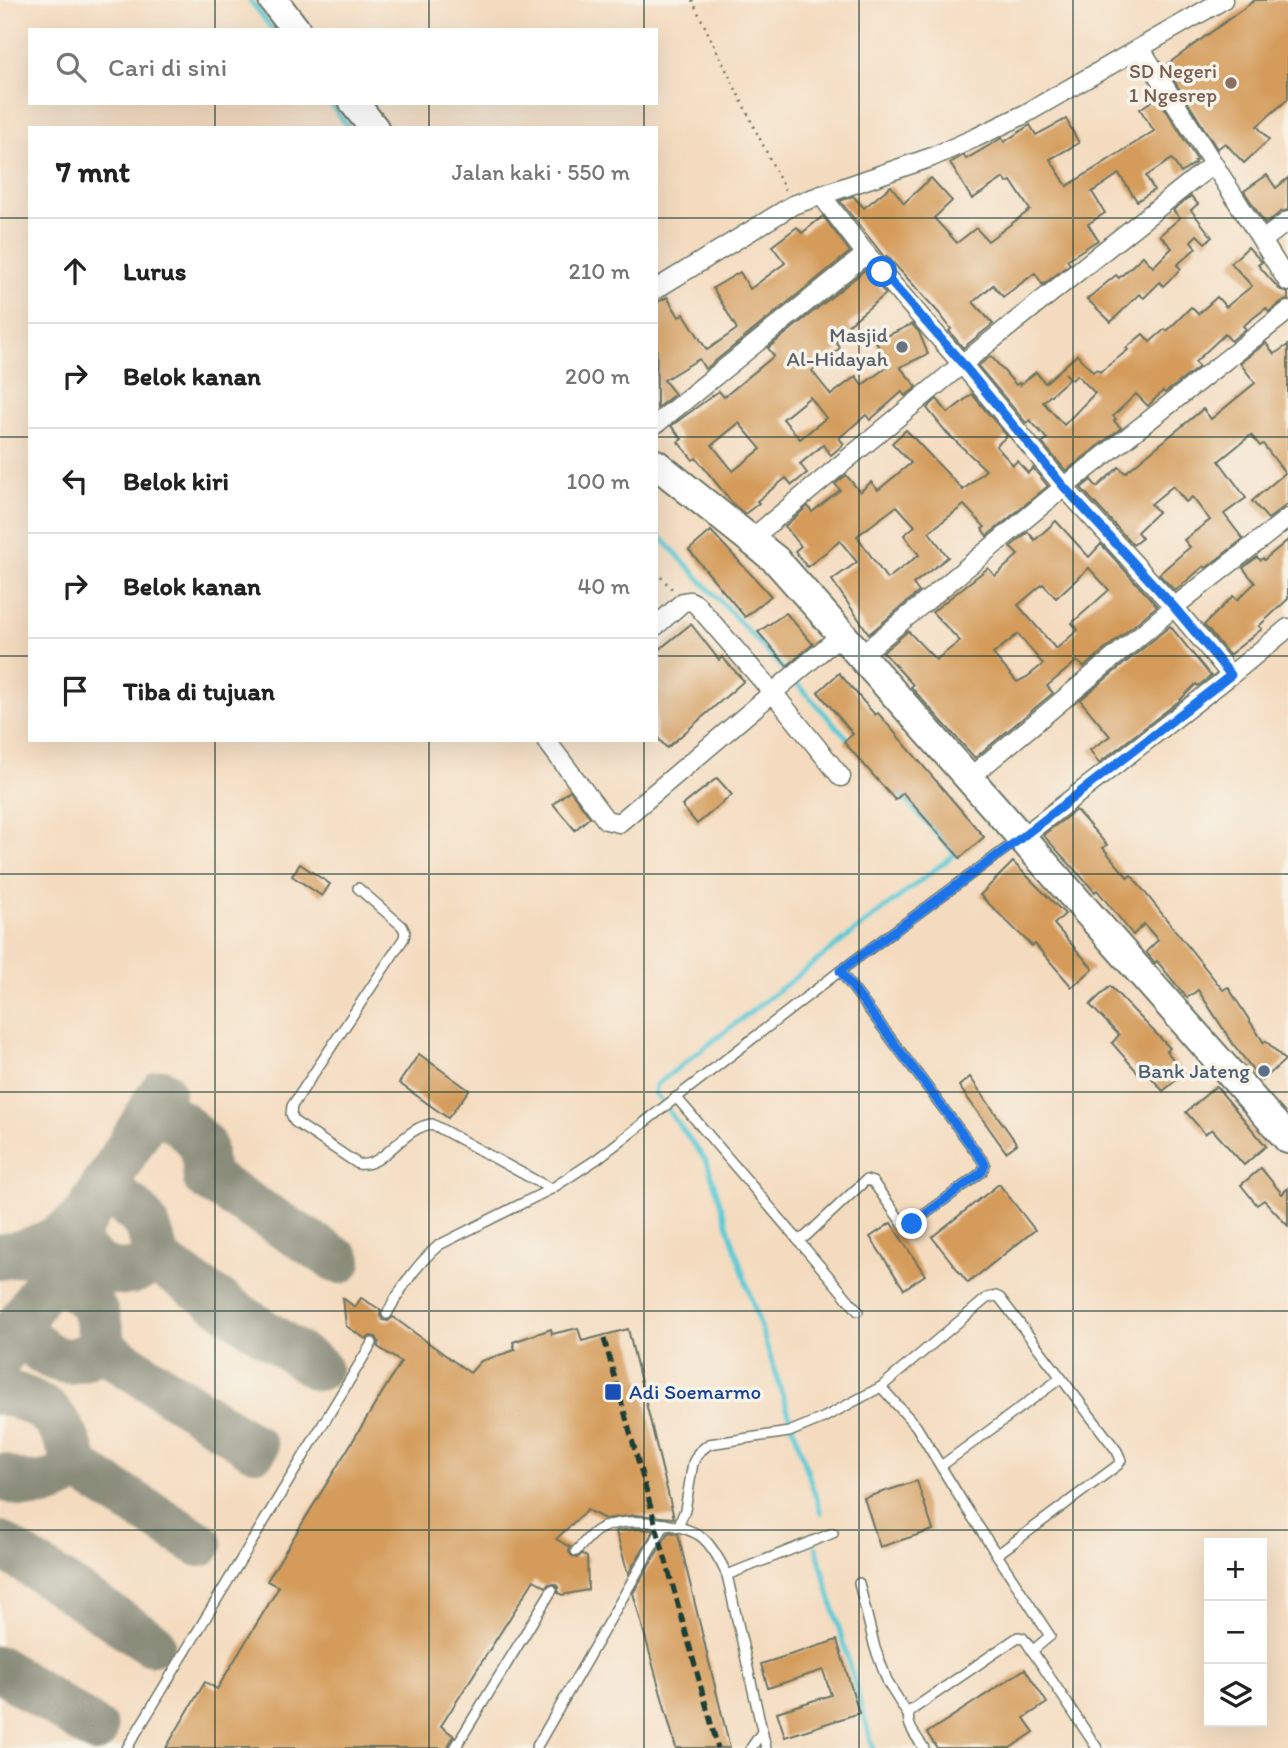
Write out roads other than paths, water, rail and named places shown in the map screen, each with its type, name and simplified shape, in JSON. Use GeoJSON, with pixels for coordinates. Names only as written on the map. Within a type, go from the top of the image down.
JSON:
{"type":"FeatureCollection","features":[{"type":"Feature","properties":{"kind":"highway"},"geometry":{"type":"LineString","coordinates":[[273,0],[294,28]]}},
{"type":"Feature","properties":{"kind":"highway"},"geometry":{"type":"LineString","coordinates":[[356,105],[372,126]]}},
{"type":"Feature","properties":{"kind":"highway"},"geometry":{"type":"LineString","coordinates":[[658,466],[776,560],[1288,1139]]}},
{"type":"Feature","properties":{"kind":"street"},"geometry":{"type":"LineString","coordinates":[[658,288],[793,205],[932,157],[975,138],[1025,114],[1223,0]]}},
{"type":"Feature","properties":{"kind":"street"},"geometry":{"type":"LineString","coordinates":[[1141,49],[1288,282]]}},
{"type":"Feature","properties":{"kind":"street"},"geometry":{"type":"LineString","coordinates":[[751,539],[962,363],[1213,164]]}},
{"type":"Feature","properties":{"kind":"street"},"geometry":{"type":"LineString","coordinates":[[821,195],[866,254],[962,363],[1064,487],[1174,607],[1231,675]]}},
{"type":"Feature","properties":{"kind":"street"},"geometry":{"type":"LineString","coordinates":[[1263,240],[1288,221]]}},
{"type":"Feature","properties":{"kind":"street"},"geometry":{"type":"LineString","coordinates":[[658,422],[866,254]]}},
{"type":"Feature","properties":{"kind":"street"},"geometry":{"type":"LineString","coordinates":[[860,656],[1064,487],[1288,311]]}},
{"type":"Feature","properties":{"kind":"street"},"geometry":{"type":"LineString","coordinates":[[968,779],[1174,607],[1288,517]]}},
{"type":"Feature","properties":{"kind":"street"},"geometry":{"type":"LineString","coordinates":[[658,624],[683,603],[690,601],[696,604],[775,693],[841,778]]}},
{"type":"Feature","properties":{"kind":"street"},"geometry":{"type":"LineString","coordinates":[[1021,838],[1288,628]]}},
{"type":"Feature","properties":{"kind":"street"},"geometry":{"type":"LineString","coordinates":[[548,742],[606,820],[617,823],[842,634]]}},
{"type":"Feature","properties":{"kind":"lane"},"geometry":{"type":"LineString","coordinates":[[387,1314],[400,1289],[424,1258],[439,1245],[551,1189],[645,1124],[676,1097],[840,971],[1021,838]]}},
{"type":"Feature","properties":{"kind":"lane"},"geometry":{"type":"LineString","coordinates":[[358,888],[405,932],[404,938],[292,1106],[291,1114],[295,1122],[358,1164],[368,1166],[410,1131],[421,1125],[432,1124],[551,1189]]}},
{"type":"Feature","properties":{"kind":"lane"},"geometry":{"type":"LineString","coordinates":[[798,1240],[806,1236],[866,1180],[873,1182],[903,1224],[909,1226],[982,1172],[985,1166],[840,971]]}},
{"type":"Feature","properties":{"kind":"lane"},"geometry":{"type":"LineString","coordinates":[[676,1097],[858,1311]]}},
{"type":"Feature","properties":{"kind":"lane"},"geometry":{"type":"LineString","coordinates":[[678,1527],[685,1510],[693,1463],[698,1453],[709,1444],[789,1432],[822,1418],[881,1387],[987,1298],[996,1296],[1117,1451],[1121,1461],[998,1554]]}},
{"type":"Feature","properties":{"kind":"lane"},"geometry":{"type":"LineString","coordinates":[[127,1748],[372,1343]]}},
{"type":"Feature","properties":{"kind":"lane"},"geometry":{"type":"LineString","coordinates":[[941,1466],[1061,1378]]}},
{"type":"Feature","properties":{"kind":"lane"},"geometry":{"type":"LineString","coordinates":[[881,1387],[912,1420],[1050,1636],[1032,1651]]}},
{"type":"Feature","properties":{"kind":"lane"},"geometry":{"type":"LineString","coordinates":[[576,1551],[597,1531],[611,1525],[635,1522],[688,1529],[704,1539],[718,1557],[727,1575],[766,1748]]}},
{"type":"Feature","properties":{"kind":"lane"},"geometry":{"type":"LineString","coordinates":[[536,1748],[665,1524]]}},
{"type":"Feature","properties":{"kind":"lane"},"geometry":{"type":"LineString","coordinates":[[727,1575],[833,1533]]}},
{"type":"Feature","properties":{"kind":"lane"},"geometry":{"type":"LineString","coordinates":[[859,1583],[875,1648],[888,1683],[908,1714],[909,1724],[923,1748]]}},
{"type":"Feature","properties":{"kind":"lane"},"geometry":{"type":"LineString","coordinates":[[455,1748],[552,1590]]}},
{"type":"Feature","properties":{"kind":"lane"},"geometry":{"type":"LineString","coordinates":[[908,1714],[914,1707],[1015,1639],[1023,1638],[1097,1748]]}},
{"type":"Feature","properties":{"kind":"lane"},"geometry":{"type":"LineString","coordinates":[[751,1748],[762,1732]]}},
{"type":"Feature","properties":{"kind":"waterway"},"geometry":{"type":"LineString","coordinates":[[250,0],[271,28]]}},
{"type":"Feature","properties":{"kind":"waterway"},"geometry":{"type":"LineString","coordinates":[[332,105],[347,126]]}},
{"type":"Feature","properties":{"kind":"waterway"},"geometry":{"type":"LineString","coordinates":[[658,534],[852,743]]}},
{"type":"Feature","properties":{"kind":"waterway"},"geometry":{"type":"LineString","coordinates":[[821,1513],[707,1162],[655,1093],[656,1085],[955,854],[897,791]]}},
{"type":"Feature","properties":{"kind":"waterway"},"geometry":{"type":"LineString","coordinates":[[816,1547],[873,1748]]}},
{"type":"Feature","properties":{"kind":"railway"},"geometry":{"type":"LineString","coordinates":[[604,1339],[718,1748]]}},
{"type":"Feature","properties":{"kind":"place","name":"SD Negeri 1 Ngesrep"},"geometry":{"type":"Point","coordinates":[1231,83]}},
{"type":"Feature","properties":{"kind":"place","name":"Masjid Al-Hidayah"},"geometry":{"type":"Point","coordinates":[902,347]}},
{"type":"Feature","properties":{"kind":"place","name":"Bank Jateng"},"geometry":{"type":"Point","coordinates":[1264,1071]}},
{"type":"Feature","properties":{"kind":"place","name":"Adi Soemarmo"},"geometry":{"type":"Point","coordinates":[613,1392]}}]}
